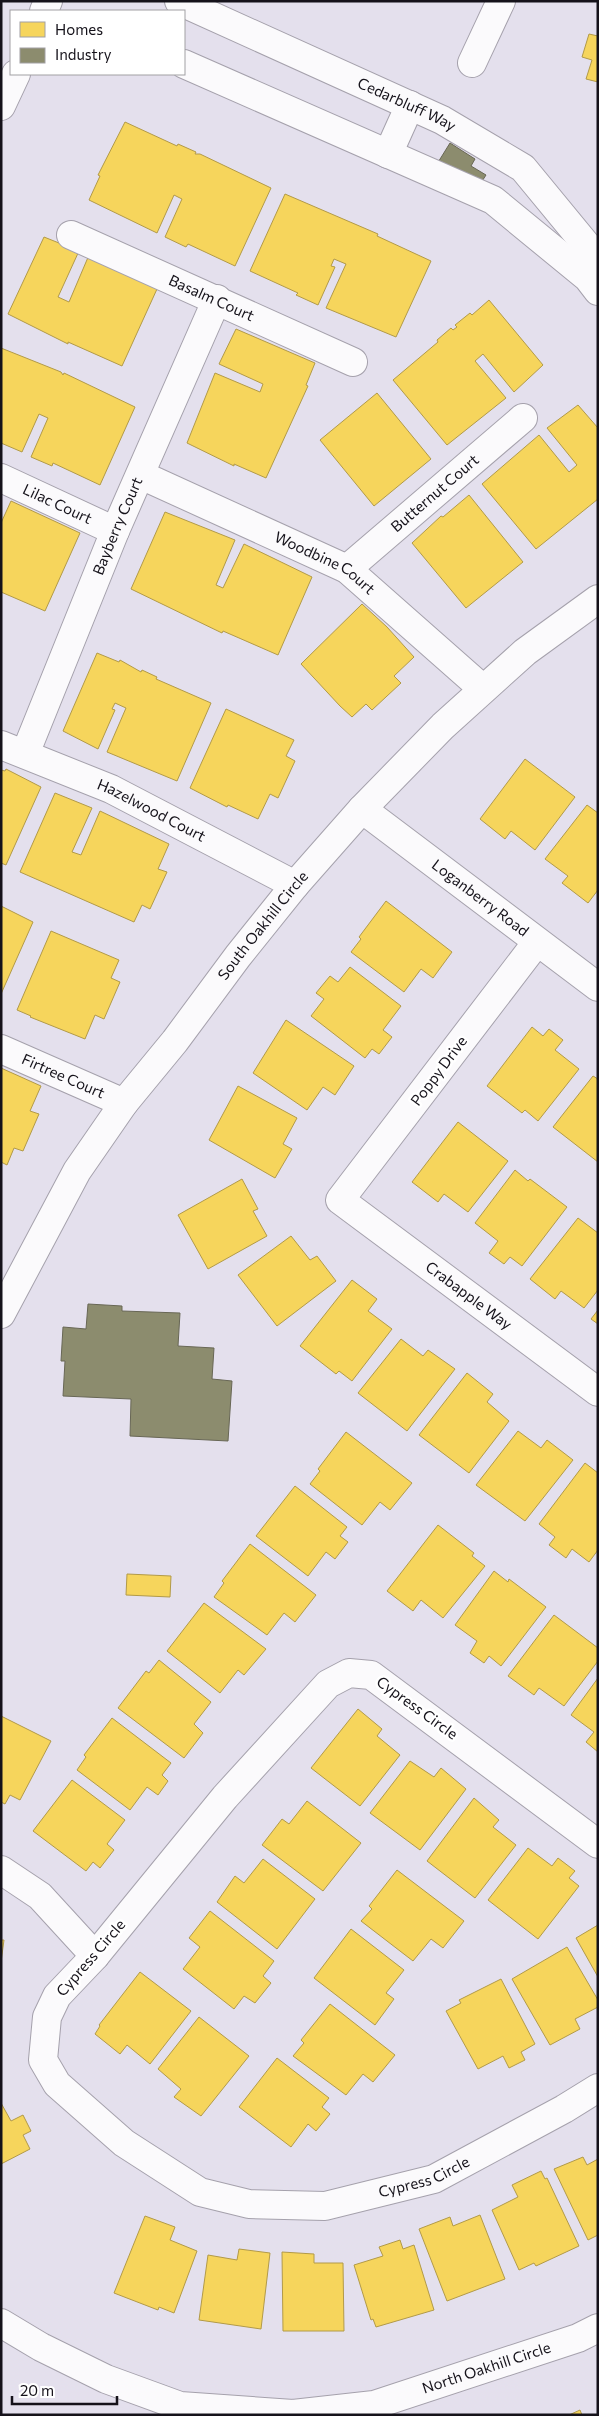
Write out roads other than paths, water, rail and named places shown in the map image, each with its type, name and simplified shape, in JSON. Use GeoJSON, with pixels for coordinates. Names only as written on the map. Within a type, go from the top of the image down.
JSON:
{"type":"FeatureCollection","features":[{"type":"Feature","properties":{"kind":"street","name":"Cedarbluff Way"},"geometry":{"type":"LineString","coordinates":[[179,1],[442,120],[523,168],[598,258]]}},
{"type":"Feature","properties":{"kind":"street"},"geometry":{"type":"LineString","coordinates":[[472,63],[500,1]]}},
{"type":"Feature","properties":{"kind":"street"},"geometry":{"type":"LineString","coordinates":[[185,64],[493,200],[588,278],[598,291]]}},
{"type":"Feature","properties":{"kind":"street"},"geometry":{"type":"LineString","coordinates":[[1,106],[16,75]]}},
{"type":"Feature","properties":{"kind":"street"},"geometry":{"type":"LineString","coordinates":[[388,154],[410,105]]}},
{"type":"Feature","properties":{"kind":"street","name":"Basalm Court"},"geometry":{"type":"LineString","coordinates":[[70,235],[217,299],[353,362]]}},
{"type":"Feature","properties":{"kind":"street","name":"Bayberry Court"},"geometry":{"type":"LineString","coordinates":[[13,749],[141,475],[217,299]]}},
{"type":"Feature","properties":{"kind":"street","name":"Butternut Court"},"geometry":{"type":"LineString","coordinates":[[347,568],[523,418]]}},
{"type":"Feature","properties":{"kind":"street","name":"Woodbine Court"},"geometry":{"type":"LineString","coordinates":[[141,475],[347,568],[484,689]]}},
{"type":"Feature","properties":{"kind":"street","name":"Lilac Court"},"geometry":{"type":"LineString","coordinates":[[1,478],[115,531]]}},
{"type":"Feature","properties":{"kind":"street","name":"South Oakhill Circle"},"geometry":{"type":"LineString","coordinates":[[1,1314],[77,1172],[124,1103],[175,1041],[238,956],[295,885],[362,809],[443,726],[525,652],[598,599]]}},
{"type":"Feature","properties":{"kind":"street","name":"Hazelwood Court"},"geometry":{"type":"LineString","coordinates":[[13,749],[111,789],[295,885]]}},
{"type":"Feature","properties":{"kind":"street","name":"Loganberry Road"},"geometry":{"type":"LineString","coordinates":[[362,809],[598,987]]}},
{"type":"Feature","properties":{"kind":"street","name":"Poppy Drive"},"geometry":{"type":"LineString","coordinates":[[340,1200],[537,942]]}},
{"type":"Feature","properties":{"kind":"street","name":"Firtree Court"},"geometry":{"type":"LineString","coordinates":[[1,1049],[124,1103]]}},
{"type":"Feature","properties":{"kind":"street","name":"Crabapple Way"},"geometry":{"type":"LineString","coordinates":[[340,1200],[598,1392]]}},
{"type":"Feature","properties":{"kind":"street","name":"Cypress Circle"},"geometry":{"type":"LineString","coordinates":[[598,1844],[371,1675],[349,1673],[328,1684],[225,1797],[95,1956],[57,1996],[47,2017],[43,2060],[57,2084],[124,2143],[200,2192],[250,2204],[325,2206],[434,2179],[564,2110],[598,2088]]}},
{"type":"Feature","properties":{"kind":"street"},"geometry":{"type":"LineString","coordinates":[[1,1870],[40,1896],[95,1956]]}},
{"type":"Feature","properties":{"kind":"street"},"geometry":{"type":"LineString","coordinates":[[1,2323],[41,2347],[106,2379],[179,2410]]}},
{"type":"Feature","properties":{"kind":"street","name":"North Oakhill Circle"},"geometry":{"type":"LineString","coordinates":[[179,2410],[293,2414],[374,2405],[578,2338],[598,2328]]}}]}
